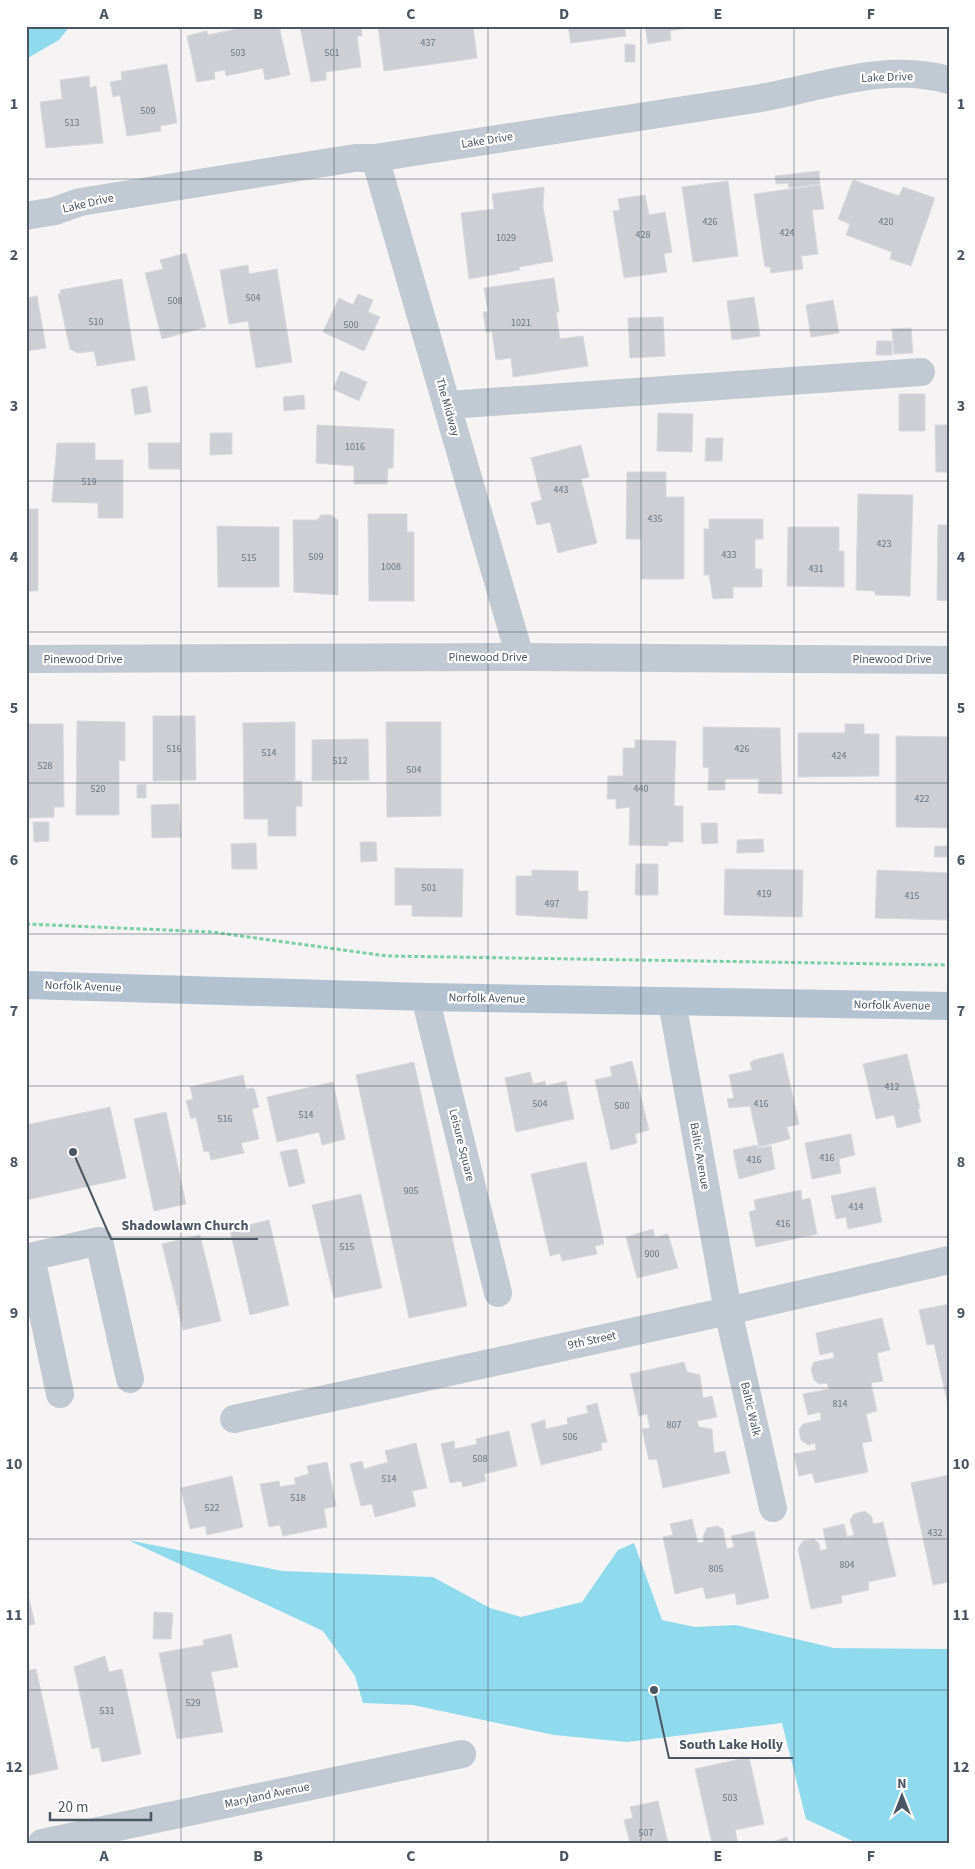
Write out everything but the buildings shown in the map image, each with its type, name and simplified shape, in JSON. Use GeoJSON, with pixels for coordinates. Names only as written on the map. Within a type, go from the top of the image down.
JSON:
{"type":"FeatureCollection","features":[{"type":"Feature","properties":{"kind":"main road","name":"Norfolk Avenue"},"geometry":{"type":"LineString","coordinates":[[26,985],[425,997],[949,1006]]}},
{"type":"Feature","properties":{"kind":"street","name":"Lake Drive"},"geometry":{"type":"LineString","coordinates":[[26,216],[55,211],[80,202],[355,158],[375,158],[768,96],[863,76],[934,76],[949,80]]}},
{"type":"Feature","properties":{"kind":"street","name":"The Midway"},"geometry":{"type":"LineString","coordinates":[[375,158],[520,657]]}},
{"type":"Feature","properties":{"kind":"street"},"geometry":{"type":"LineString","coordinates":[[447,405],[921,372]]}},
{"type":"Feature","properties":{"kind":"street","name":"Pinewood Drive"},"geometry":{"type":"LineString","coordinates":[[26,659],[520,657],[949,660]]}},
{"type":"Feature","properties":{"kind":"street","name":"Leisure Square"},"geometry":{"type":"LineString","coordinates":[[425,997],[498,1292]]}},
{"type":"Feature","properties":{"kind":"street","name":"Baltic Avenue"},"geometry":{"type":"LineString","coordinates":[[672,1002],[728,1310]]}},
{"type":"Feature","properties":{"kind":"street"},"geometry":{"type":"LineString","coordinates":[[60,1394],[28,1258],[99,1241],[130,1379]]}},
{"type":"Feature","properties":{"kind":"street","name":"9th Street"},"geometry":{"type":"LineString","coordinates":[[234,1419],[949,1260]]}},
{"type":"Feature","properties":{"kind":"street","name":"Baltic Walk"},"geometry":{"type":"LineString","coordinates":[[728,1310],[774,1508]]}},
{"type":"Feature","properties":{"kind":"street","name":"Maryland Avenue"},"geometry":{"type":"LineString","coordinates":[[42,1843],[462,1754]]}},
{"type":"Feature","properties":{"kind":"path"},"geometry":{"type":"LineString","coordinates":[[26,924],[212,932],[387,956],[949,965]]}},
{"type":"Feature","properties":{"kind":"water"},"geometry":{"type":"Polygon","coordinates":[[[26,26],[70,26],[59,40],[26,59],[26,26]]]}},
{"type":"Feature","properties":{"kind":"water"},"geometry":{"type":"Polygon","coordinates":[[[128,1540],[282,1571],[433,1577],[490,1608],[521,1617],[582,1602],[618,1550],[634,1543],[662,1620],[695,1627],[736,1625],[834,1648],[949,1649],[949,1843],[857,1843],[806,1819],[782,1723],[627,1742],[554,1735],[413,1705],[363,1703],[355,1676],[323,1631],[128,1540]]]}},
{"type":"Feature","properties":{"kind":"place","name":"Shadowlawn Church"},"geometry":{"type":"Point","coordinates":[73,1152]}},
{"type":"Feature","properties":{"kind":"place","name":"South Lake Holly"},"geometry":{"type":"Point","coordinates":[654,1690]}}]}
